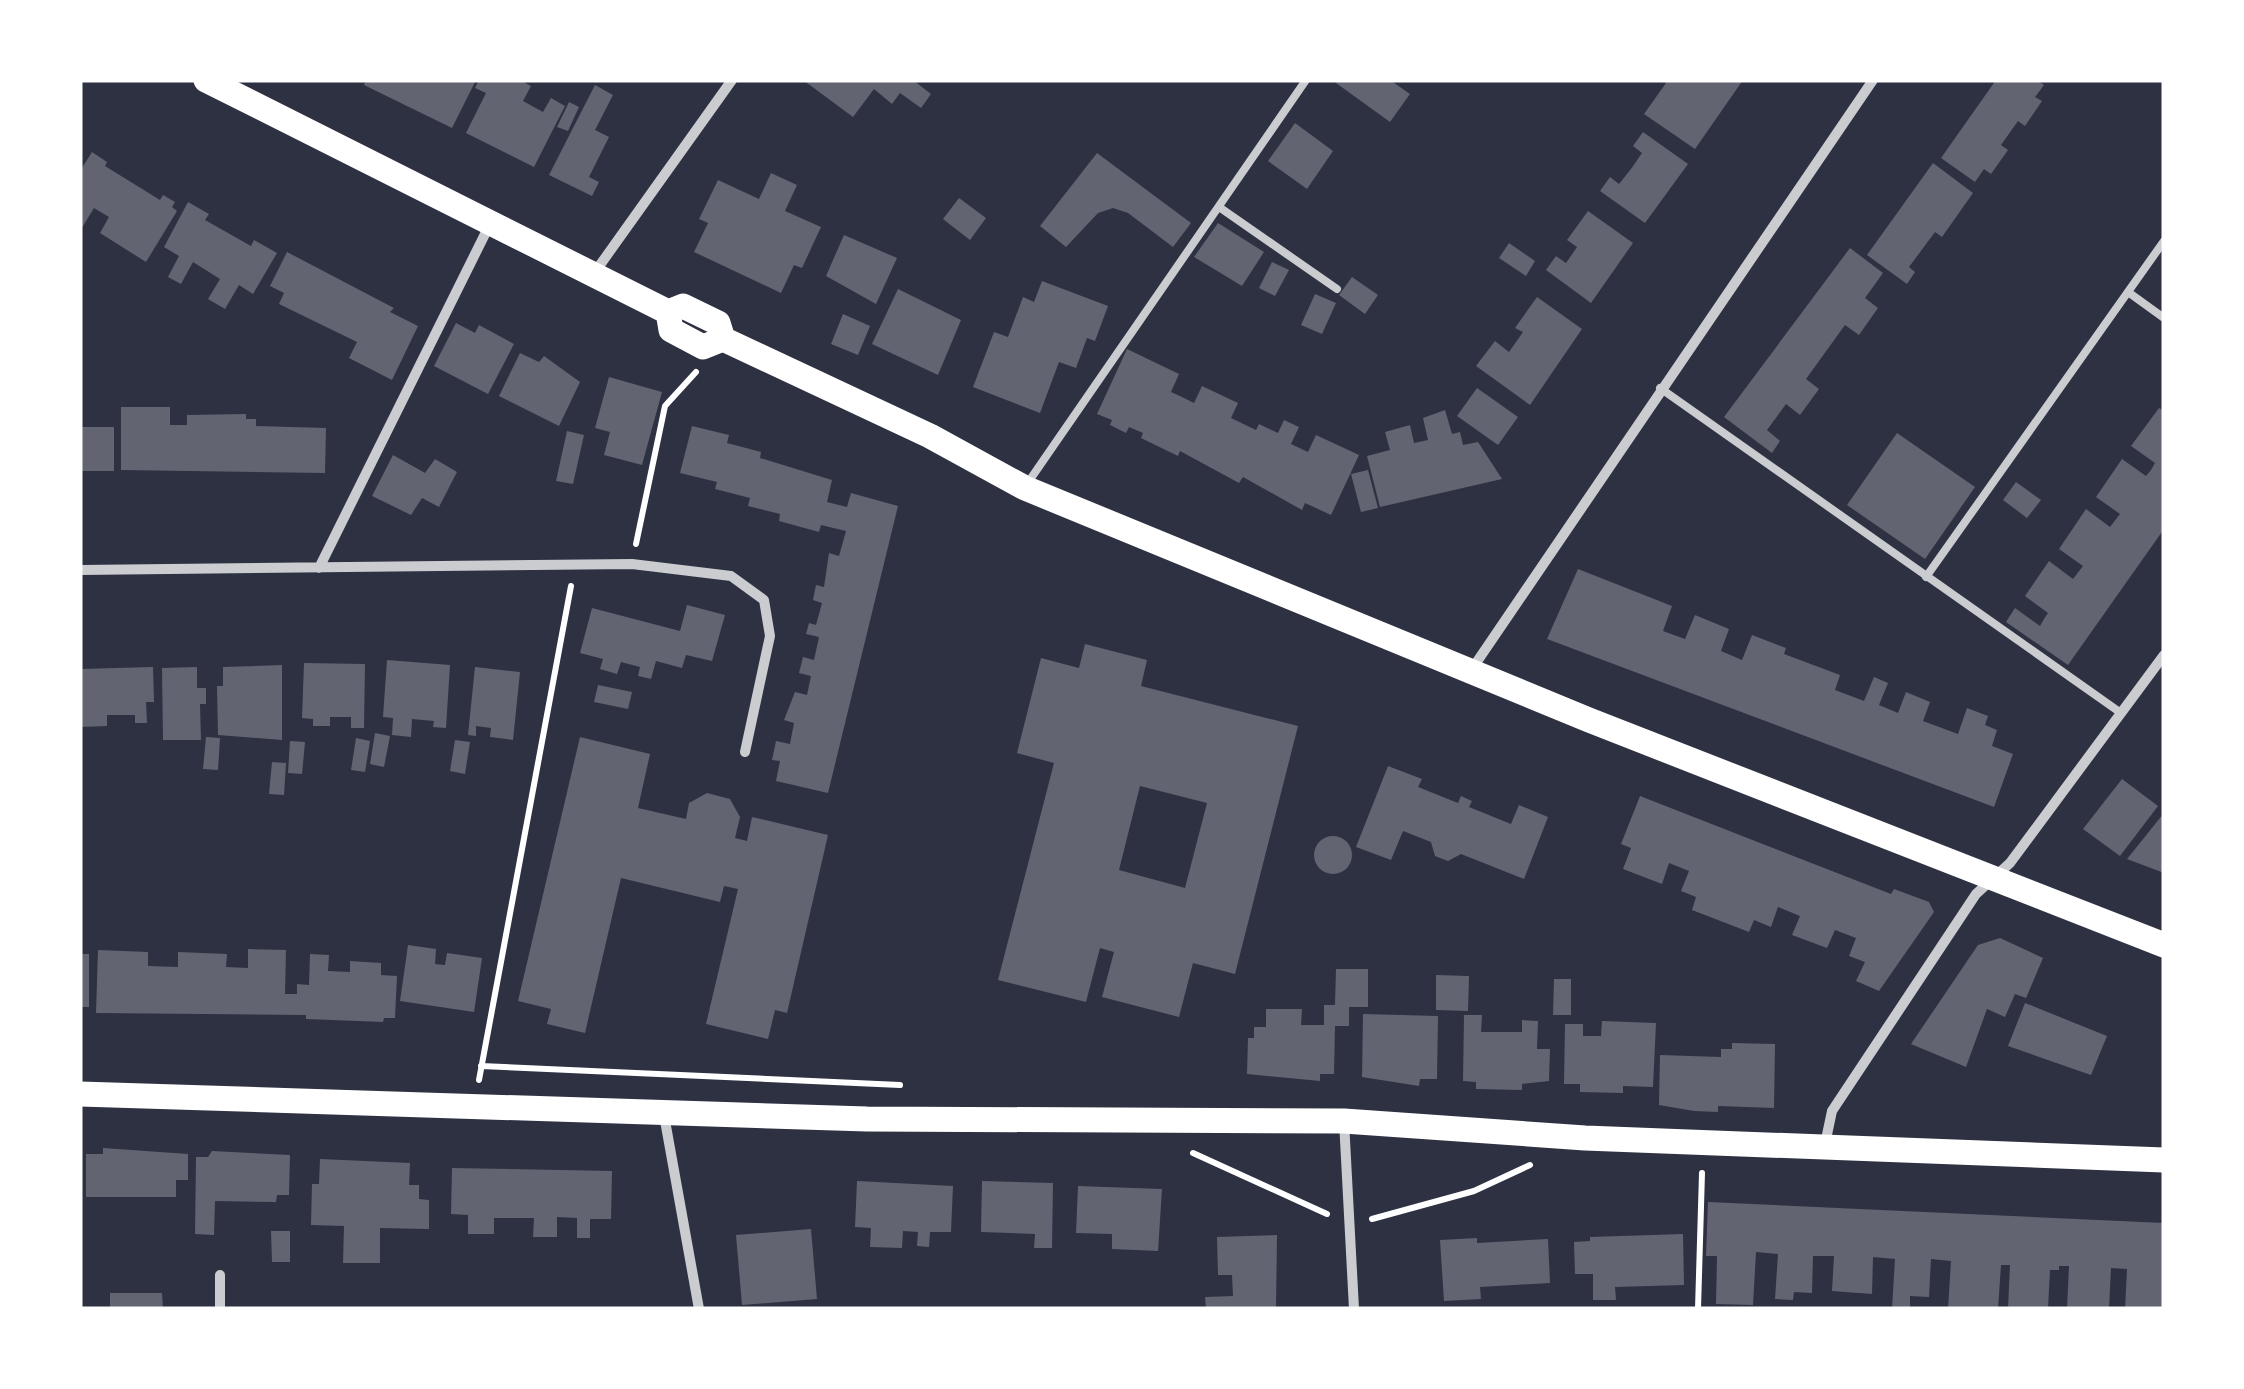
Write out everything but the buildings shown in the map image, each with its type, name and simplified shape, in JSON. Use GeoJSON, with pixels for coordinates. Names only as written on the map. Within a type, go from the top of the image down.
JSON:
{"type":"FeatureCollection","features":[{"type":"Feature","properties":{"kind":"main road"},"geometry":{"type":"LineString","coordinates":[[208,80],[668,312],[685,306],[718,324],[723,338],[930,436],[1025,488],[2164,945]]}},
{"type":"Feature","properties":{"kind":"main road"},"geometry":{"type":"LineString","coordinates":[[80,1094],[664,1114],[1344,1121],[2164,1160]]}},
{"type":"Feature","properties":{"kind":"street"},"geometry":{"type":"LineString","coordinates":[[595,272],[732,80]]}},
{"type":"Feature","properties":{"kind":"street"},"geometry":{"type":"LineString","coordinates":[[1472,670],[1660,388],[1873,80]]}},
{"type":"Feature","properties":{"kind":"street"},"geometry":{"type":"LineString","coordinates":[[320,568],[491,223]]}},
{"type":"Feature","properties":{"kind":"street"},"geometry":{"type":"LineString","coordinates":[[80,570],[632,564],[731,576],[764,600],[770,636],[745,752]]}},
{"type":"Feature","properties":{"kind":"street"},"geometry":{"type":"LineString","coordinates":[[1825,1144],[1832,1111],[1976,894],[1994,878],[2164,655]]}},
{"type":"Feature","properties":{"kind":"street"},"geometry":{"type":"LineString","coordinates":[[664,1114],[700,1309]]}},
{"type":"Feature","properties":{"kind":"street"},"geometry":{"type":"LineString","coordinates":[[1344,1121],[1354,1309]]}},
{"type":"Feature","properties":{"kind":"street"},"geometry":{"type":"LineString","coordinates":[[220,1276],[220,1309]]}},
{"type":"Feature","properties":{"kind":"lane"},"geometry":{"type":"LineString","coordinates":[[1025,488],[1306,80]]}},
{"type":"Feature","properties":{"kind":"lane"},"geometry":{"type":"LineString","coordinates":[[1218,207],[1337,289]]}},
{"type":"Feature","properties":{"kind":"lane"},"geometry":{"type":"LineString","coordinates":[[1926,577],[2164,241]]}},
{"type":"Feature","properties":{"kind":"lane"},"geometry":{"type":"LineString","coordinates":[[2128,292],[2164,318]]}},
{"type":"Feature","properties":{"kind":"lane"},"geometry":{"type":"LineString","coordinates":[[1660,388],[2121,713]]}},
{"type":"Feature","properties":{"kind":"path"},"geometry":{"type":"LineString","coordinates":[[632,564],[665,406],[692,380]]}},
{"type":"Feature","properties":{"kind":"path"},"geometry":{"type":"LineString","coordinates":[[473,1109],[575,566]]}},
{"type":"Feature","properties":{"kind":"path"},"geometry":{"type":"LineString","coordinates":[[482,1066],[907,1085]]}},
{"type":"Feature","properties":{"kind":"path"},"geometry":{"type":"LineString","coordinates":[[1698,1309],[1703,1141]]}}]}
